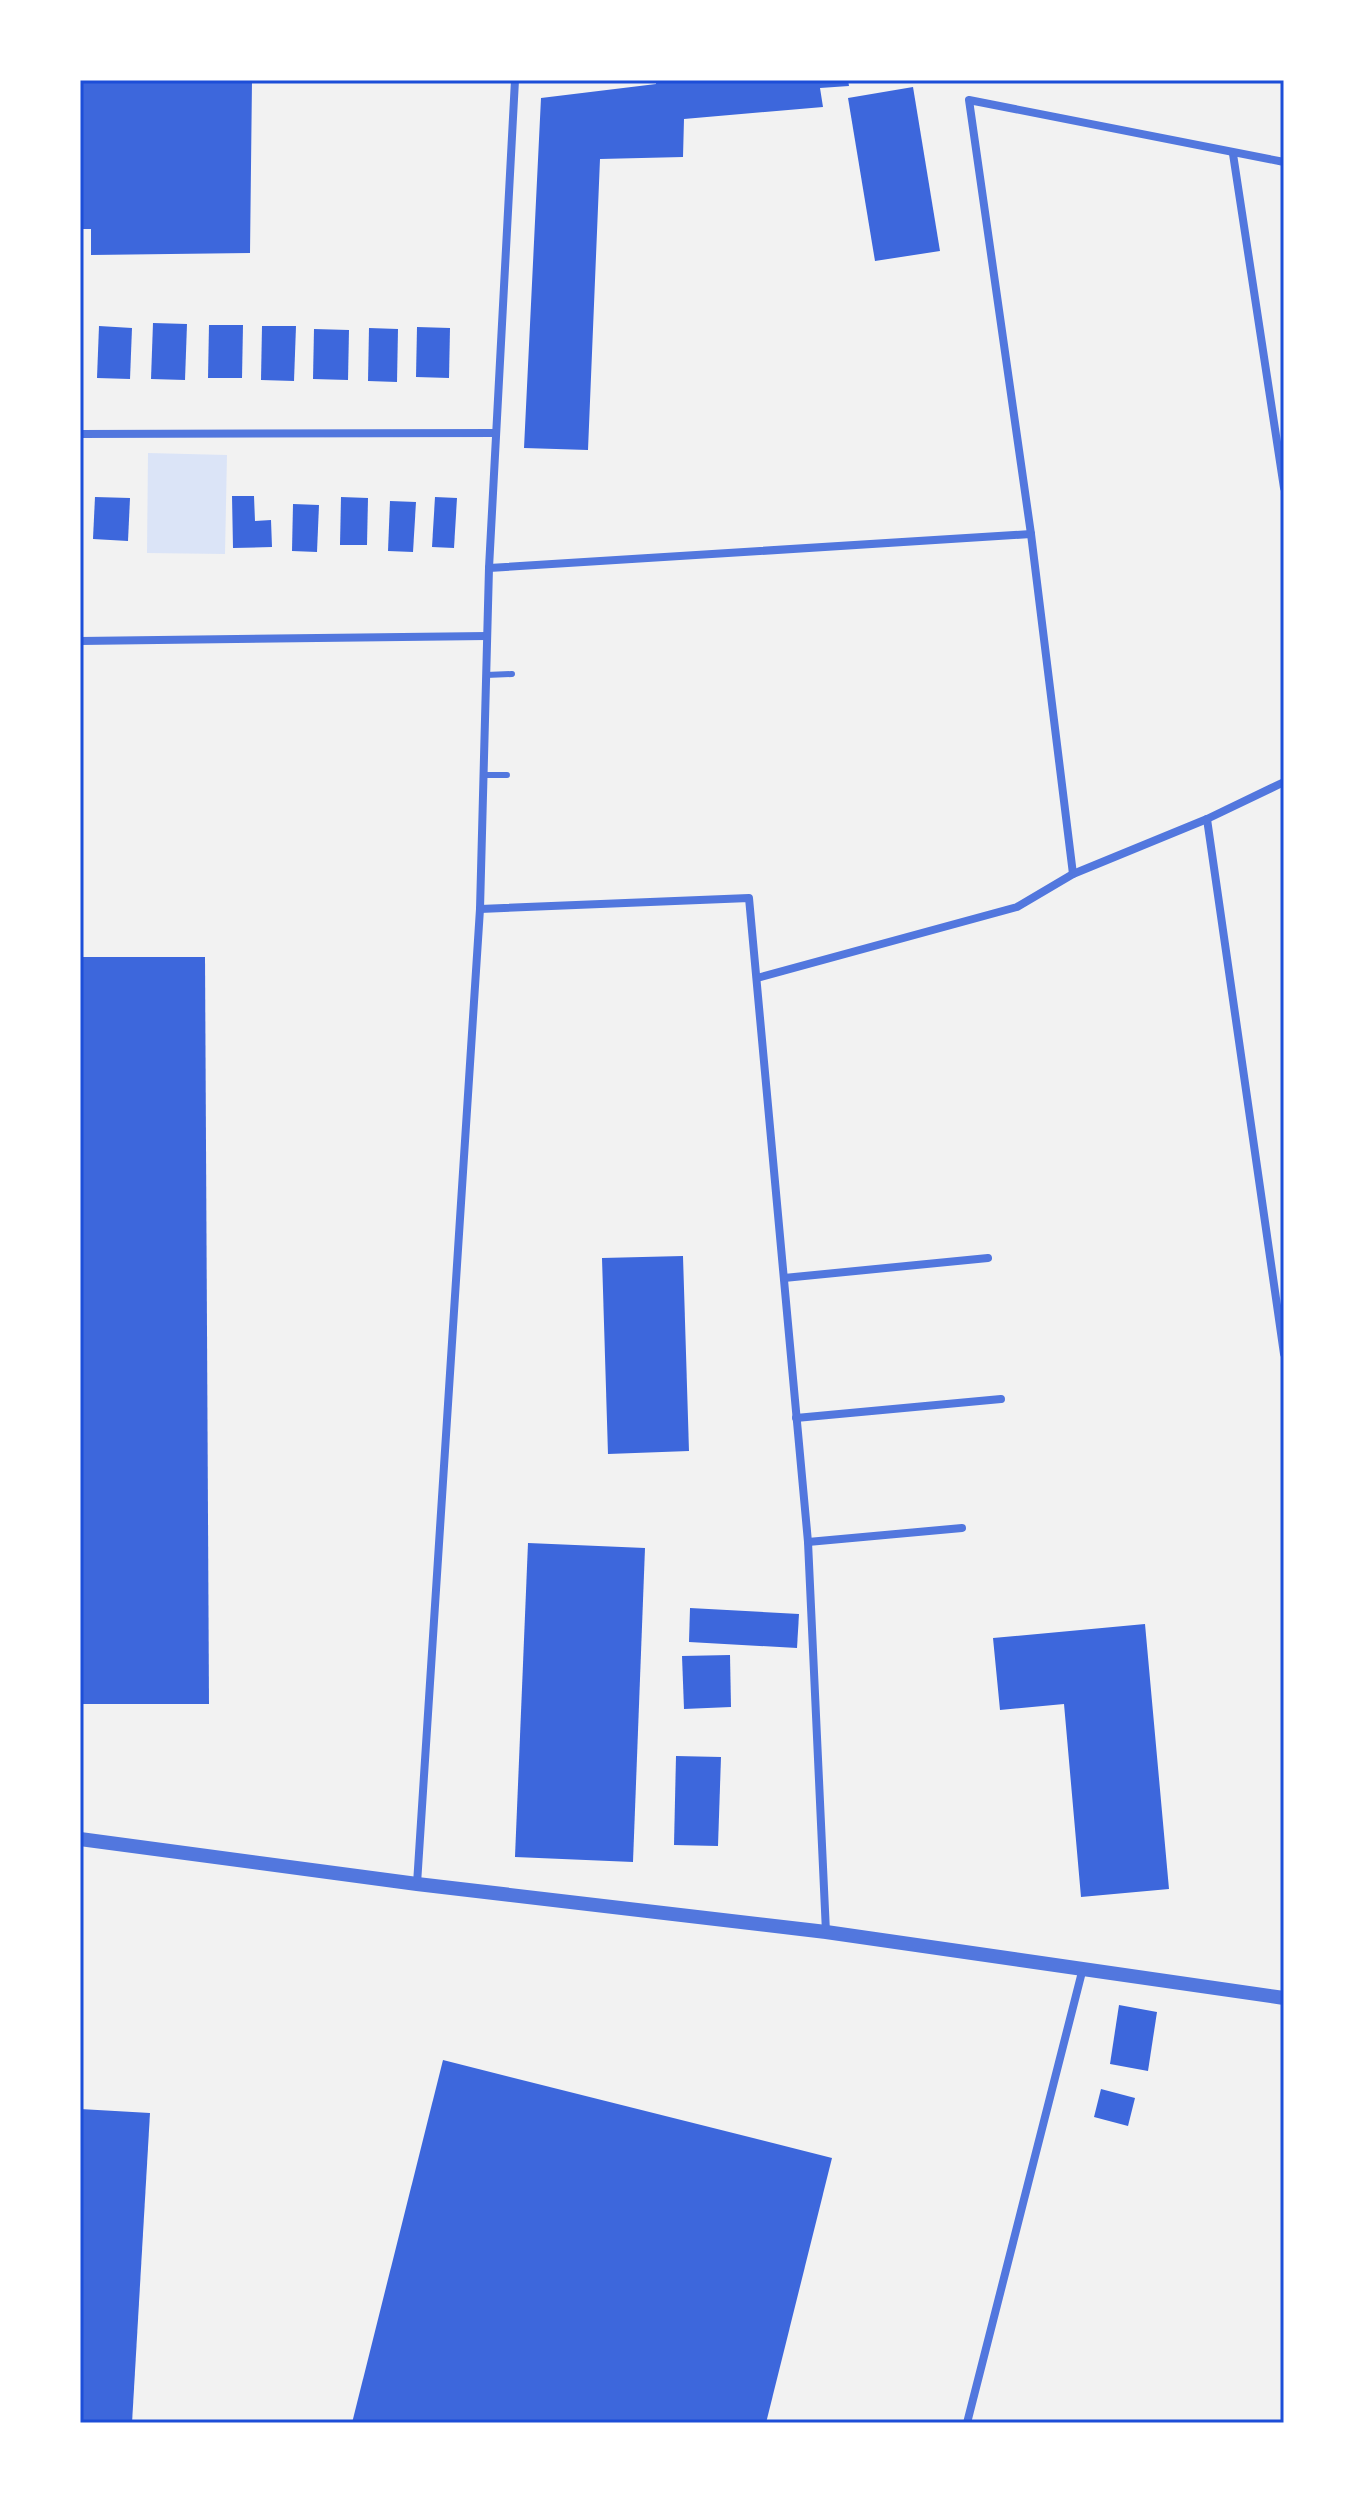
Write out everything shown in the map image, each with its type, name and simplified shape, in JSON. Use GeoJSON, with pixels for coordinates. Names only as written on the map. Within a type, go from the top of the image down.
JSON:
{"type":"FeatureCollection","features":[{"type":"Feature","properties":{"kind":"street"},"geometry":{"type":"LineString","coordinates":[[417,1884],[480,909],[489,568],[515,80]]}},
{"type":"Feature","properties":{"kind":"street"},"geometry":{"type":"LineString","coordinates":[[1073,874],[1031,534],[969,100],[1284,162]]}},
{"type":"Feature","properties":{"kind":"street"},"geometry":{"type":"LineString","coordinates":[[1233,154],[1284,488]]}},
{"type":"Feature","properties":{"kind":"street"},"geometry":{"type":"LineString","coordinates":[[80,434],[495,433]]}},
{"type":"Feature","properties":{"kind":"street"},"geometry":{"type":"LineString","coordinates":[[489,568],[1031,534]]}},
{"type":"Feature","properties":{"kind":"street"},"geometry":{"type":"LineString","coordinates":[[80,641],[487,636]]}},
{"type":"Feature","properties":{"kind":"street"},"geometry":{"type":"LineString","coordinates":[[757,978],[1017,907],[1073,874],[1207,819],[1284,782]]}},
{"type":"Feature","properties":{"kind":"street"},"geometry":{"type":"LineString","coordinates":[[1207,819],[1284,1354]]}},
{"type":"Feature","properties":{"kind":"street"},"geometry":{"type":"LineString","coordinates":[[480,909],[749,898],[808,1542],[826,1932]]}},
{"type":"Feature","properties":{"kind":"street"},"geometry":{"type":"LineString","coordinates":[[784,1278],[988,1258]]}},
{"type":"Feature","properties":{"kind":"street"},"geometry":{"type":"LineString","coordinates":[[796,1418],[1001,1399]]}},
{"type":"Feature","properties":{"kind":"street"},"geometry":{"type":"LineString","coordinates":[[808,1542],[962,1528]]}},
{"type":"Feature","properties":{"kind":"street"},"geometry":{"type":"LineString","coordinates":[[80,1839],[417,1884],[826,1932],[1284,1998]]}},
{"type":"Feature","properties":{"kind":"street"},"geometry":{"type":"LineString","coordinates":[[967,2423],[1083,1968]]}},
{"type":"Feature","properties":{"kind":"lane"},"geometry":{"type":"LineString","coordinates":[[486,675],[512,674]]}},
{"type":"Feature","properties":{"kind":"lane"},"geometry":{"type":"LineString","coordinates":[[483,775],[507,775]]}},
{"type":"Feature","properties":{"kind":"shaded area"},"geometry":{"type":"Polygon","coordinates":[[[148,453],[227,455],[225,554],[147,553],[148,453]]]}},
{"type":"Feature","properties":{"kind":"building"},"geometry":{"type":"Polygon","coordinates":[[[80,80],[252,80],[250,253],[91,255],[91,229],[80,229],[80,80]]]}},
{"type":"Feature","properties":{"kind":"building"},"geometry":{"type":"Polygon","coordinates":[[[656,80],[848,80],[849,86],[820,88],[823,107],[684,119],[683,157],[600,159],[588,450],[524,448],[541,98],[656,84],[656,80]]]}},
{"type":"Feature","properties":{"kind":"building"},"geometry":{"type":"Polygon","coordinates":[[[913,87],[940,251],[875,261],[848,98],[913,87]]]}},
{"type":"Feature","properties":{"kind":"building"},"geometry":{"type":"Polygon","coordinates":[[[153,323],[187,324],[185,380],[151,379],[153,323]]]}},
{"type":"Feature","properties":{"kind":"building"},"geometry":{"type":"Polygon","coordinates":[[[209,325],[243,325],[242,378],[208,378],[209,325]]]}},
{"type":"Feature","properties":{"kind":"building"},"geometry":{"type":"Polygon","coordinates":[[[99,326],[132,328],[130,379],[97,378],[99,326]]]}},
{"type":"Feature","properties":{"kind":"building"},"geometry":{"type":"Polygon","coordinates":[[[262,326],[296,326],[294,381],[261,380],[262,326]]]}},
{"type":"Feature","properties":{"kind":"building"},"geometry":{"type":"Polygon","coordinates":[[[417,327],[450,328],[449,378],[416,377],[417,327]]]}},
{"type":"Feature","properties":{"kind":"building"},"geometry":{"type":"Polygon","coordinates":[[[369,328],[398,329],[397,382],[368,381],[369,328]]]}},
{"type":"Feature","properties":{"kind":"building"},"geometry":{"type":"Polygon","coordinates":[[[314,329],[349,330],[348,380],[313,379],[314,329]]]}},
{"type":"Feature","properties":{"kind":"building"},"geometry":{"type":"Polygon","coordinates":[[[232,496],[254,496],[255,521],[271,520],[272,547],[233,548],[232,496]]]}},
{"type":"Feature","properties":{"kind":"building"},"geometry":{"type":"Polygon","coordinates":[[[95,497],[130,498],[128,541],[93,539],[95,497]]]}},
{"type":"Feature","properties":{"kind":"building"},"geometry":{"type":"Polygon","coordinates":[[[341,497],[368,498],[367,545],[340,545],[341,497]]]}},
{"type":"Feature","properties":{"kind":"building"},"geometry":{"type":"Polygon","coordinates":[[[435,497],[457,498],[454,548],[432,547],[435,497]]]}},
{"type":"Feature","properties":{"kind":"building"},"geometry":{"type":"Polygon","coordinates":[[[390,501],[416,502],[413,552],[388,551],[390,501]]]}},
{"type":"Feature","properties":{"kind":"building"},"geometry":{"type":"Polygon","coordinates":[[[293,504],[319,505],[317,552],[292,551],[293,504]]]}},
{"type":"Feature","properties":{"kind":"building"},"geometry":{"type":"Polygon","coordinates":[[[80,957],[205,957],[209,1704],[80,1704],[80,957]]]}},
{"type":"Feature","properties":{"kind":"building"},"geometry":{"type":"Polygon","coordinates":[[[683,1256],[689,1451],[608,1454],[602,1258],[683,1256]]]}},
{"type":"Feature","properties":{"kind":"building"},"geometry":{"type":"Polygon","coordinates":[[[528,1543],[645,1548],[633,1862],[515,1857],[528,1543]]]}},
{"type":"Feature","properties":{"kind":"building"},"geometry":{"type":"Polygon","coordinates":[[[690,1608],[799,1614],[797,1648],[689,1642],[690,1608]]]}},
{"type":"Feature","properties":{"kind":"building"},"geometry":{"type":"Polygon","coordinates":[[[1145,1624],[1169,1889],[1081,1897],[1064,1704],[1000,1710],[993,1638],[1145,1624]]]}},
{"type":"Feature","properties":{"kind":"building"},"geometry":{"type":"Polygon","coordinates":[[[730,1655],[731,1707],[684,1709],[682,1656],[730,1655]]]}},
{"type":"Feature","properties":{"kind":"building"},"geometry":{"type":"Polygon","coordinates":[[[676,1756],[721,1757],[718,1846],[674,1845],[676,1756]]]}},
{"type":"Feature","properties":{"kind":"building"},"geometry":{"type":"Polygon","coordinates":[[[1119,2005],[1157,2012],[1148,2071],[1110,2064],[1119,2005]]]}},
{"type":"Feature","properties":{"kind":"building"},"geometry":{"type":"Polygon","coordinates":[[[443,2060],[832,2158],[766,2423],[352,2423],[443,2060]]]}},
{"type":"Feature","properties":{"kind":"building"},"geometry":{"type":"Polygon","coordinates":[[[1101,2089],[1135,2098],[1128,2126],[1094,2117],[1101,2089]]]}},
{"type":"Feature","properties":{"kind":"building"},"geometry":{"type":"Polygon","coordinates":[[[80,2109],[150,2113],[132,2423],[80,2423],[80,2109]]]}}]}
